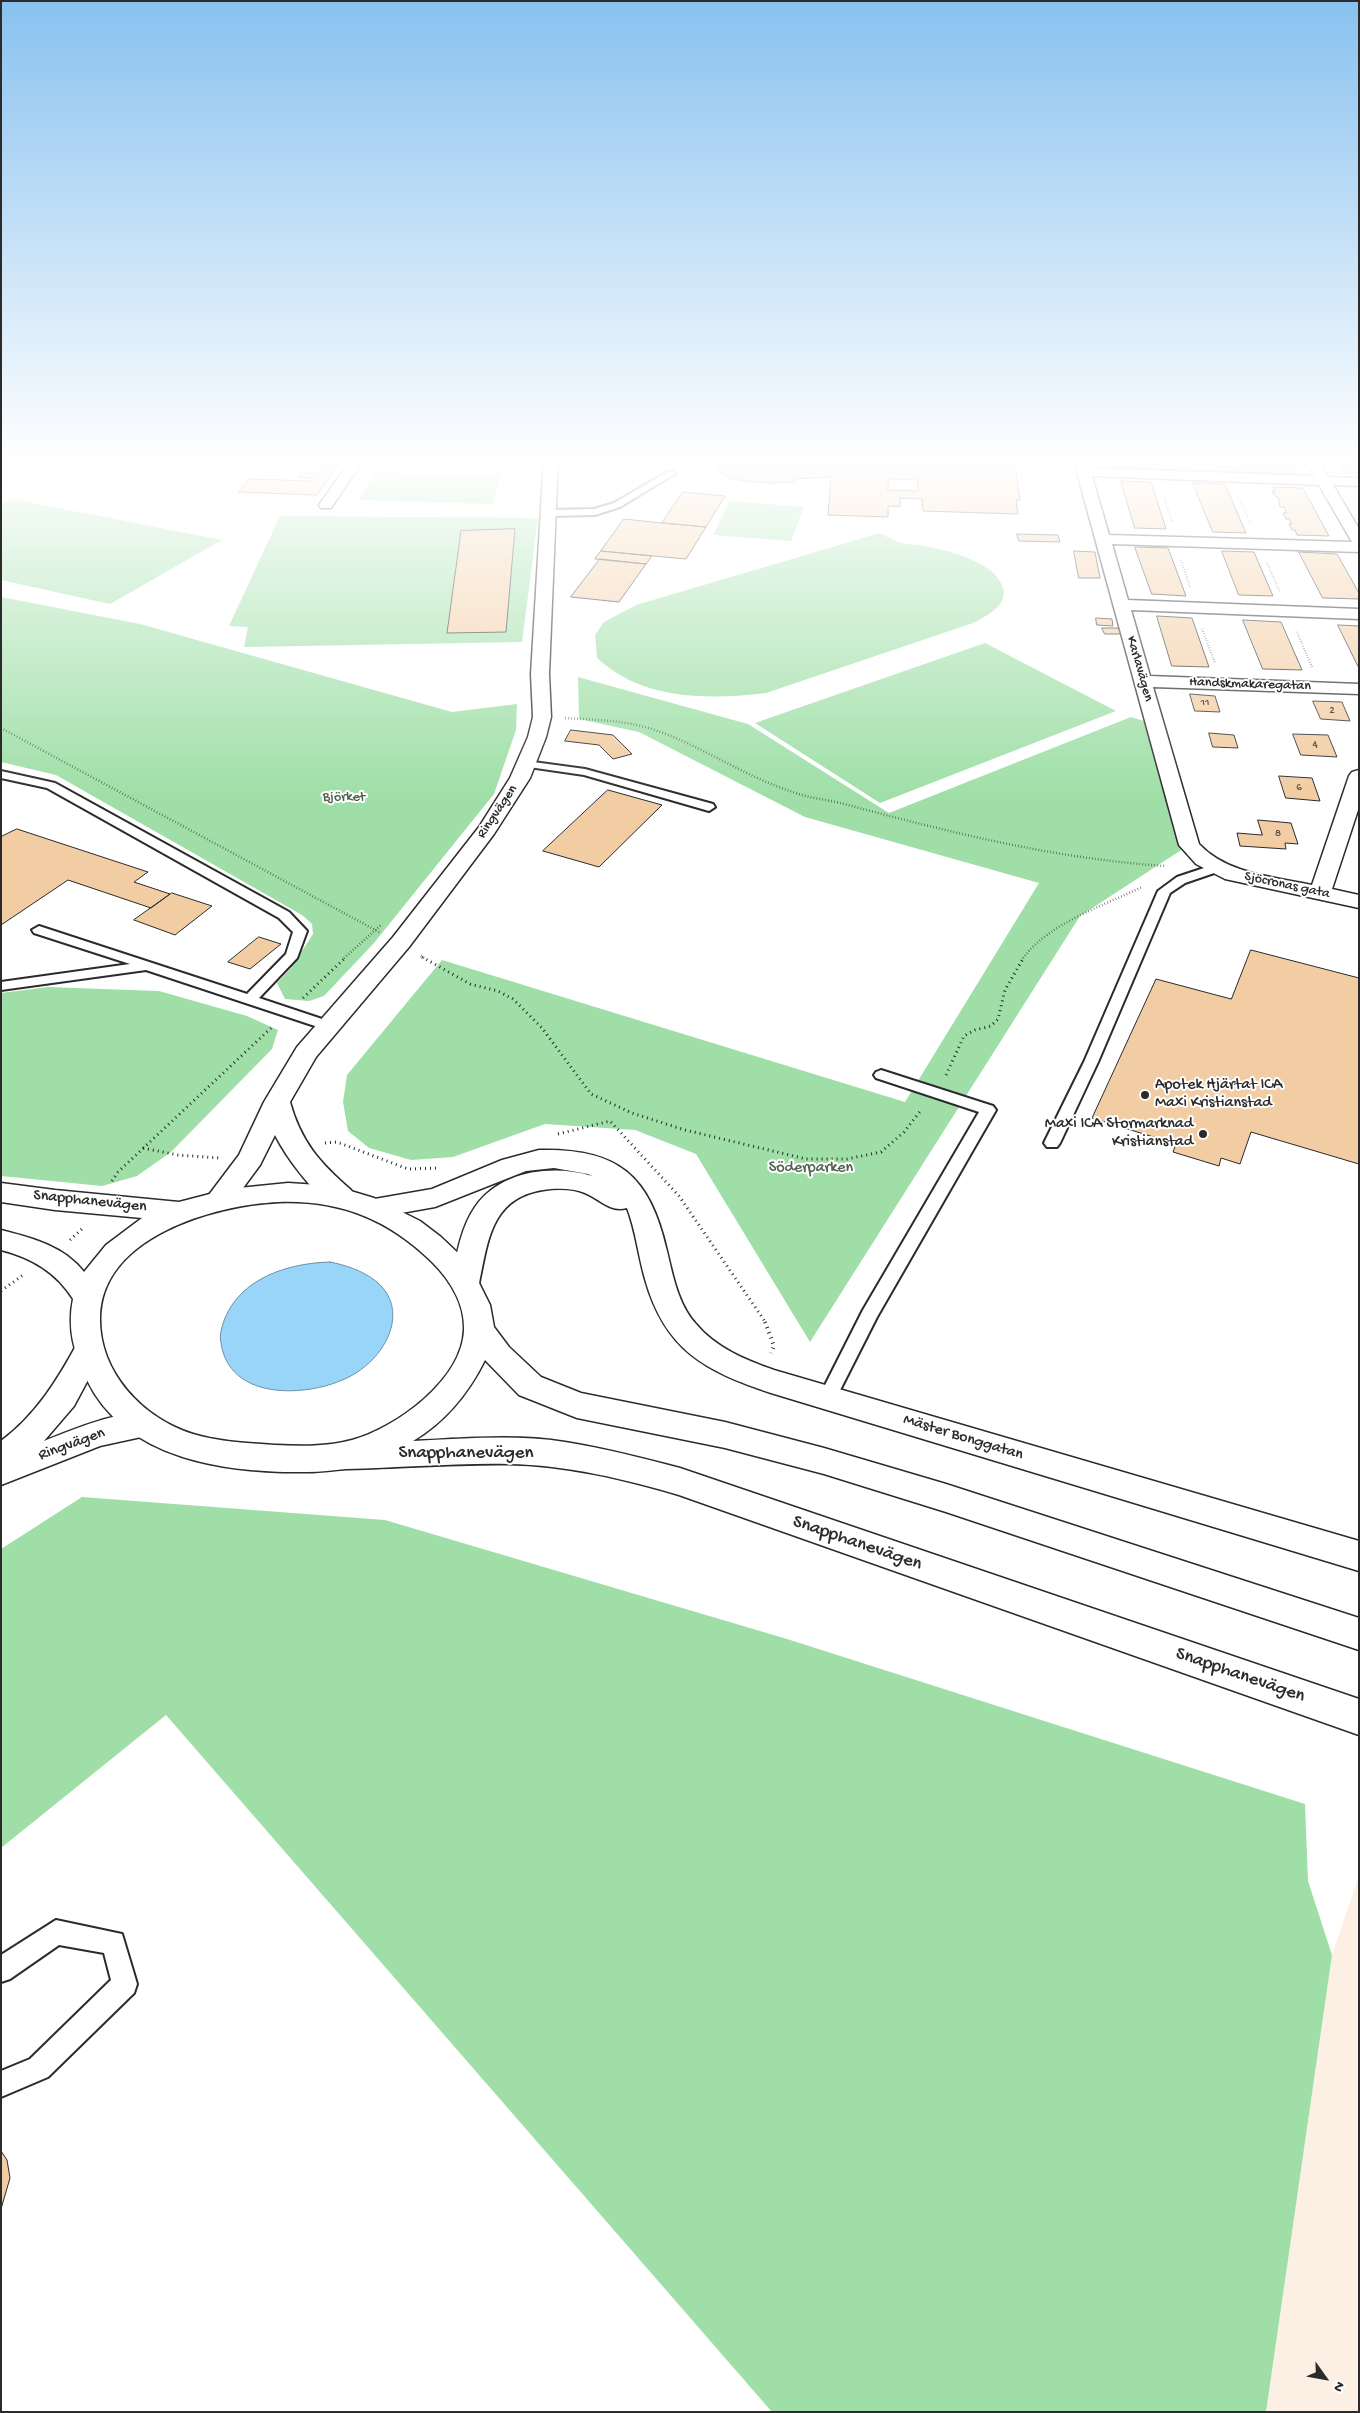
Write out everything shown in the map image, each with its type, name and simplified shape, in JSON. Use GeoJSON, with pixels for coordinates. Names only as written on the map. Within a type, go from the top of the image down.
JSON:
{"type":"FeatureCollection","features":[{"type":"Feature","properties":{"kind":"street","name":"Ringvägen"},"geometry":{"type":"LineString","coordinates":[[219,1200],[251,1159],[277,1102],[306,1054],[402,942],[488,830],[520,778],[537,737],[542,717],[540,674],[546,571]]}},
{"type":"Feature","properties":{"kind":"street","name":"Karlavägen"},"geometry":{"type":"LineString","coordinates":[[1111,571],[1189,845],[1211,865]]}},
{"type":"Feature","properties":{"kind":"street"},"geometry":{"type":"LineString","coordinates":[[1120,605],[1199,614],[1288,611],[1359,614]]}},
{"type":"Feature","properties":{"kind":"street","name":"Handskmakaregatan"},"geometry":{"type":"LineString","coordinates":[[1142,682],[1359,689]]}},
{"type":"Feature","properties":{"kind":"street"},"geometry":{"type":"LineString","coordinates":[[1320,893],[1359,776]]}},
{"type":"Feature","properties":{"kind":"street","name":"Sjöcronas gata"},"geometry":{"type":"LineString","coordinates":[[1211,865],[1233,874],[1359,902]]}},
{"type":"Feature","properties":{"kind":"street"},"geometry":{"type":"LineString","coordinates":[[277,1102],[287,1135],[309,1169],[341,1197]]}},
{"type":"Feature","properties":{"kind":"street","name":"Mäster Bonggatan"},"geometry":{"type":"LineString","coordinates":[[373,1208],[418,1202],[442,1196],[524,1161],[554,1159],[591,1165],[608,1172],[626,1184],[639,1198],[663,1290],[675,1319],[686,1334],[708,1351],[760,1378],[1359,1556]]}},
{"type":"Feature","properties":{"kind":"street"},"geometry":{"type":"LineString","coordinates":[[465,1284],[475,1237],[486,1212],[506,1193],[524,1185],[560,1180],[599,1187],[614,1196],[648,1227]]}},
{"type":"Feature","properties":{"kind":"street","name":"Snapphanevägen"},"geometry":{"type":"LineString","coordinates":[[1,1192],[178,1212]]}},
{"type":"Feature","properties":{"kind":"street"},"geometry":{"type":"LineString","coordinates":[[479,1330],[472,1354],[461,1377],[447,1396],[429,1415],[373,1445],[341,1456],[295,1459],[250,1458],[209,1453],[177,1442],[144,1425],[114,1398],[102,1381],[89,1350],[85,1318],[93,1281],[115,1253],[132,1237],[178,1212],[219,1200],[270,1193],[313,1193],[341,1197],[373,1208],[394,1218],[424,1238],[438,1251],[465,1284],[474,1306],[479,1330],[498,1355],[530,1386],[577,1405],[725,1435],[824,1461],[946,1498],[1359,1634]]}},
{"type":"Feature","properties":{"kind":"street"},"geometry":{"type":"LineString","coordinates":[[1,1240],[34,1249],[50,1256],[67,1269],[88,1300]]}},
{"type":"Feature","properties":{"kind":"street","name":"Ringvägen"},"geometry":{"type":"LineString","coordinates":[[1,1460],[51,1414],[66,1395],[89,1350]]}},
{"type":"Feature","properties":{"kind":"street","name":"Ringvägen"},"geometry":{"type":"LineString","coordinates":[[1,1472],[97,1434],[144,1425]]}},
{"type":"Feature","properties":{"kind":"street","name":"Snapphanevägen"},"geometry":{"type":"LineString","coordinates":[[341,1456],[509,1451],[564,1455],[635,1469],[680,1482],[1359,1717]]}},
{"type":"Feature","properties":{"kind":"lane"},"geometry":{"type":"LineString","coordinates":[[526,764],[585,772],[709,807]]}},
{"type":"Feature","properties":{"kind":"lane"},"geometry":{"type":"LineString","coordinates":[[1,774],[51,785],[284,915],[300,931],[292,955],[251,999]]}},
{"type":"Feature","properties":{"kind":"lane"},"geometry":{"type":"LineString","coordinates":[[1052,1143],[1091,1062],[1164,891],[1211,865]]}},
{"type":"Feature","properties":{"kind":"lane"},"geometry":{"type":"LineString","coordinates":[[39,930],[329,1026]]}},
{"type":"Feature","properties":{"kind":"lane"},"geometry":{"type":"LineString","coordinates":[[1,986],[147,966]]}},
{"type":"Feature","properties":{"kind":"lane"},"geometry":{"type":"LineString","coordinates":[[828,1397],[869,1316],[988,1110],[881,1074]]}},
{"type":"Feature","properties":{"kind":"lane"},"geometry":{"type":"LineString","coordinates":[[1,1970],[56,1932],[113,1944],[125,1984],[39,2068],[1,2084]]}},
{"type":"Feature","properties":{"kind":"path"},"geometry":{"type":"LineString","coordinates":[[1185,571],[1218,671]]}},
{"type":"Feature","properties":{"kind":"path"},"geometry":{"type":"LineString","coordinates":[[1271,571],[1321,688]]}},
{"type":"Feature","properties":{"kind":"path"},"geometry":{"type":"LineString","coordinates":[[542,717],[632,723],[664,734],[791,791],[998,844],[1122,865],[1185,867],[1211,865]]}},
{"type":"Feature","properties":{"kind":"path"},"geometry":{"type":"LineString","coordinates":[[1,728],[374,929],[402,942],[440,968],[470,984],[498,991],[513,999],[542,1028],[591,1094],[632,1112],[684,1130],[806,1159],[847,1159],[881,1152],[904,1132],[924,1107]]}},
{"type":"Feature","properties":{"kind":"path"},"geometry":{"type":"LineString","coordinates":[[944,1078],[964,1036],[975,1030],[991,1026],[998,1019],[1005,990],[1017,966],[1032,946],[1053,930],[1144,886]]}},
{"type":"Feature","properties":{"kind":"path"},"geometry":{"type":"LineString","coordinates":[[1,1291],[81,1231],[118,1172],[358,947],[374,929]]}},
{"type":"Feature","properties":{"kind":"path"},"geometry":{"type":"LineString","coordinates":[[553,1135],[610,1121],[679,1196],[768,1327],[774,1346],[760,1378]]}},
{"type":"Feature","properties":{"kind":"path"},"geometry":{"type":"LineString","coordinates":[[298,1151],[325,1143],[338,1142],[408,1169],[445,1167]]}},
{"type":"Feature","properties":{"kind":"path"},"geometry":{"type":"LineString","coordinates":[[143,1148],[178,1155],[251,1159]]}},
{"type":"Feature","properties":{"kind":"shaded area"},"geometry":{"type":"Polygon","coordinates":[[[1359,1876],[1359,2412],[1266,2412],[1332,1955],[1359,1876]]]}},
{"type":"Feature","properties":{"kind":"green space"},"geometry":{"type":"Polygon","coordinates":[[[1,571],[168,571],[110,604],[1,580],[1,571]]]}},
{"type":"Feature","properties":{"kind":"green space"},"geometry":{"type":"Polygon","coordinates":[[[255,571],[531,571],[522,642],[244,647],[248,627],[229,626],[255,571]]]}},
{"type":"Feature","properties":{"kind":"green space"},"geometry":{"type":"Polygon","coordinates":[[[753,571],[990,571],[999,579],[1004,594],[995,610],[973,623],[766,693],[721,696],[676,694],[655,689],[634,682],[615,672],[597,658],[595,635],[604,622],[636,605],[753,571]]]}},
{"type":"Feature","properties":{"kind":"green space","name":"Björket"},"geometry":{"type":"Polygon","coordinates":[[[1,597],[140,624],[452,712],[517,704],[516,730],[494,794],[374,943],[324,996],[309,1001],[285,999],[277,983],[291,968],[313,934],[312,924],[302,915],[56,775],[1,762],[1,597]]]}},
{"type":"Feature","properties":{"kind":"green space"},"geometry":{"type":"Polygon","coordinates":[[[985,643],[1116,711],[880,803],[755,723],[985,643]]]}},
{"type":"Feature","properties":{"kind":"green space","name":"Söderparken"},"geometry":{"type":"Polygon","coordinates":[[[578,677],[748,724],[889,813],[1131,717],[1154,724],[1189,845],[1080,916],[810,1342],[696,1154],[635,1130],[545,1124],[453,1157],[411,1160],[369,1148],[348,1131],[343,1102],[347,1075],[442,960],[905,1102],[1039,883],[805,817],[639,732],[579,719],[578,677]]]}},
{"type":"Feature","properties":{"kind":"green space"},"geometry":{"type":"Polygon","coordinates":[[[48,987],[159,991],[247,1016],[278,1030],[272,1049],[171,1152],[137,1176],[102,1186],[1,1176],[1,993],[48,987]]]}},
{"type":"Feature","properties":{"kind":"green space"},"geometry":{"type":"Polygon","coordinates":[[[82,1497],[385,1520],[787,1639],[1305,1804],[1308,1881],[1332,1955],[1266,2412],[772,2412],[166,1715],[1,1848],[1,1549],[82,1497]]]}},
{"type":"Feature","properties":{"kind":"water"},"geometry":{"type":"Polygon","coordinates":[[[330,1262],[365,1274],[384,1289],[390,1299],[393,1310],[392,1324],[380,1351],[366,1366],[349,1377],[306,1390],[287,1391],[269,1389],[252,1384],[237,1375],[227,1361],[220,1340],[225,1318],[233,1304],[243,1292],[269,1275],[299,1265],[330,1262]]]}},
{"type":"Feature","properties":{"kind":"building"},"geometry":{"type":"Polygon","coordinates":[[[456,571],[511,571],[506,632],[447,633],[456,571]]]}},
{"type":"Feature","properties":{"kind":"building"},"geometry":{"type":"Polygon","coordinates":[[[591,571],[641,571],[619,602],[571,597],[591,571]]]}},
{"type":"Feature","properties":{"kind":"building"},"geometry":{"type":"Polygon","coordinates":[[[1078,571],[1099,571],[1100,578],[1079,578],[1078,571]]]}},
{"type":"Feature","properties":{"kind":"building"},"geometry":{"type":"Polygon","coordinates":[[[1144,571],[1176,571],[1186,596],[1152,594],[1144,571]]]}},
{"type":"Feature","properties":{"kind":"building"},"geometry":{"type":"Polygon","coordinates":[[[1230,571],[1262,571],[1273,596],[1239,595],[1230,571]]]}},
{"type":"Feature","properties":{"kind":"building"},"geometry":{"type":"Polygon","coordinates":[[[1309,571],[1346,571],[1359,593],[1359,599],[1323,598],[1309,571]]]}},
{"type":"Feature","properties":{"kind":"building"},"geometry":{"type":"Polygon","coordinates":[[[1157,616],[1192,618],[1209,667],[1172,666],[1157,616]]]}},
{"type":"Feature","properties":{"kind":"building"},"geometry":{"type":"Polygon","coordinates":[[[1096,618],[1112,619],[1113,626],[1097,625],[1096,618]]]}},
{"type":"Feature","properties":{"kind":"building"},"geometry":{"type":"Polygon","coordinates":[[[1243,620],[1281,622],[1302,670],[1263,669],[1243,620]]]}},
{"type":"Feature","properties":{"kind":"building"},"geometry":{"type":"Polygon","coordinates":[[[1338,625],[1359,626],[1359,668],[1338,625]]]}},
{"type":"Feature","properties":{"kind":"building"},"geometry":{"type":"Polygon","coordinates":[[[1102,628],[1118,628],[1121,634],[1105,634],[1102,628]]]}},
{"type":"Feature","properties":{"kind":"building"},"geometry":{"type":"Polygon","coordinates":[[[1190,694],[1215,696],[1220,712],[1195,711],[1190,694]]]}},
{"type":"Feature","properties":{"kind":"building"},"geometry":{"type":"Polygon","coordinates":[[[1313,701],[1342,702],[1350,721],[1321,719],[1313,701]]]}},
{"type":"Feature","properties":{"kind":"building"},"geometry":{"type":"Polygon","coordinates":[[[571,730],[613,735],[632,754],[613,759],[599,745],[565,741],[571,730]]]}},
{"type":"Feature","properties":{"kind":"building"},"geometry":{"type":"Polygon","coordinates":[[[1209,733],[1234,735],[1238,748],[1213,747],[1209,733]]]}},
{"type":"Feature","properties":{"kind":"building"},"geometry":{"type":"Polygon","coordinates":[[[1293,734],[1328,735],[1337,757],[1301,755],[1293,734]]]}},
{"type":"Feature","properties":{"kind":"building"},"geometry":{"type":"Polygon","coordinates":[[[1279,776],[1312,778],[1320,801],[1286,798],[1279,776]]]}},
{"type":"Feature","properties":{"kind":"building"},"geometry":{"type":"Polygon","coordinates":[[[608,790],[662,805],[599,867],[543,851],[608,790]]]}},
{"type":"Feature","properties":{"kind":"building"},"geometry":{"type":"Polygon","coordinates":[[[1258,820],[1291,823],[1298,844],[1285,843],[1286,849],[1240,846],[1237,833],[1262,835],[1258,820]]]}},
{"type":"Feature","properties":{"kind":"building"},"geometry":{"type":"Polygon","coordinates":[[[17,829],[148,872],[134,882],[170,894],[151,908],[68,880],[1,925],[1,837],[17,829]]]}},
{"type":"Feature","properties":{"kind":"building"},"geometry":{"type":"Polygon","coordinates":[[[172,893],[212,906],[175,935],[134,920],[172,893]]]}},
{"type":"Feature","properties":{"kind":"building"},"geometry":{"type":"Polygon","coordinates":[[[259,937],[281,944],[250,969],[228,962],[259,937]]]}},
{"type":"Feature","properties":{"kind":"building"},"geometry":{"type":"Polygon","coordinates":[[[1251,950],[1359,978],[1359,1164],[1251,1132],[1240,1164],[1221,1158],[1219,1166],[1173,1152],[1176,1144],[1092,1118],[1156,979],[1231,999],[1251,950]]]}},
{"type":"Feature","properties":{"kind":"building"},"geometry":{"type":"Polygon","coordinates":[[[1,2151],[7,2160],[10,2178],[1,2209],[1,2151]]]}},
{"type":"Feature","properties":{"kind":"place","name":"Apotek Hjärtat ICA Maxi Kristianstad"},"geometry":{"type":"Point","coordinates":[1145,1095]}},
{"type":"Feature","properties":{"kind":"place","name":"Maxi ICA Stormarknad Kristianstad"},"geometry":{"type":"Point","coordinates":[1203,1134]}}]}
